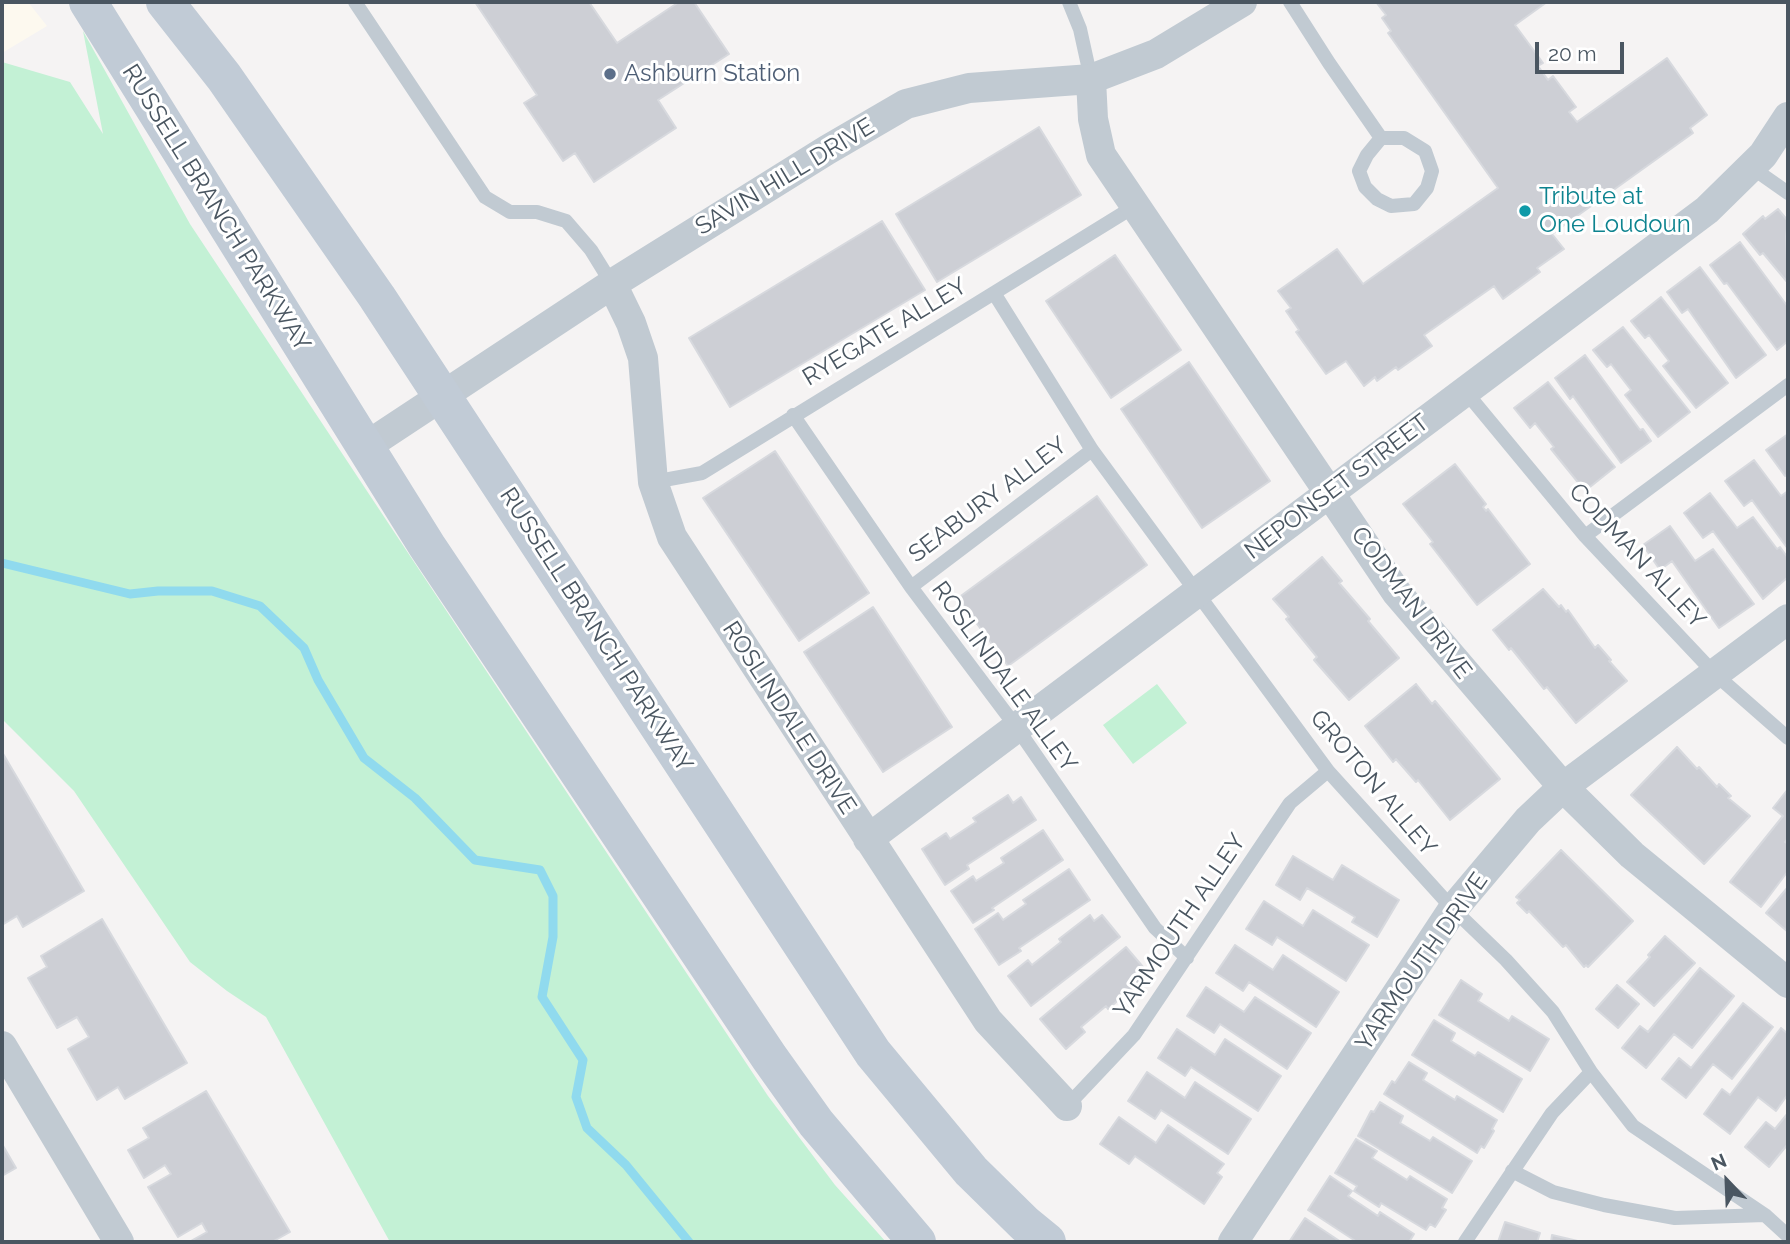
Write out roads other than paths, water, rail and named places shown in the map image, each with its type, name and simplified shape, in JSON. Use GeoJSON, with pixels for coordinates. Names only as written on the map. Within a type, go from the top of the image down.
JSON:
{"type":"FeatureCollection","features":[{"type":"Feature","properties":{"kind":"main road","name":"RUSSELL BRANCH PARKWAY"},"geometry":{"type":"LineString","coordinates":[[88,2],[427,545],[769,1057],[816,1123],[917,1242]]}},
{"type":"Feature","properties":{"kind":"main road","name":"RUSSELL BRANCH PARKWAY"},"geometry":{"type":"LineString","coordinates":[[165,2],[224,77],[377,297],[873,1052],[921,1114],[971,1171],[1047,1242]]}},
{"type":"Feature","properties":{"kind":"street","name":"SAVIN HILL DRIVE"},"geometry":{"type":"LineString","coordinates":[[365,447],[612,284],[906,104],[968,88],[1091,79],[1156,54],[1242,2]]}},
{"type":"Feature","properties":{"kind":"street","name":"CODMAN DRIVE"},"geometry":{"type":"LineString","coordinates":[[1091,79],[1093,119],[1101,155],[1397,593],[1563,787],[1632,855],[1788,983]]}},
{"type":"Feature","properties":{"kind":"street","name":"NEPONSET STREET"},"geometry":{"type":"LineString","coordinates":[[868,839],[1707,210],[1763,155],[1788,117]]}},
{"type":"Feature","properties":{"kind":"street","name":"ROSLINDALE DRIVE"},"geometry":{"type":"LineString","coordinates":[[612,284],[643,358],[653,482],[672,537],[988,1021],[1067,1106]]}},
{"type":"Feature","properties":{"kind":"street","name":"YARMOUTH DRIVE"},"geometry":{"type":"LineString","coordinates":[[1233,1242],[1452,909],[1528,820],[1563,787],[1788,619]]}},
{"type":"Feature","properties":{"kind":"street"},"geometry":{"type":"LineString","coordinates":[[2,1046],[119,1242]]}},
{"type":"Feature","properties":{"kind":"lane"},"geometry":{"type":"LineString","coordinates":[[355,2],[485,197],[510,212],[537,212],[566,221],[591,250],[612,284]]}},
{"type":"Feature","properties":{"kind":"lane"},"geometry":{"type":"LineString","coordinates":[[1069,2],[1080,29],[1091,79]]}},
{"type":"Feature","properties":{"kind":"lane"},"geometry":{"type":"LineString","coordinates":[[1290,2],[1381,138]]}},
{"type":"Feature","properties":{"kind":"lane"},"geometry":{"type":"LineString","coordinates":[[1381,138],[1404,138],[1425,151],[1432,171],[1427,188],[1414,204],[1391,206],[1377,199],[1365,187],[1359,171],[1367,155],[1381,138]]}},
{"type":"Feature","properties":{"kind":"lane"},"geometry":{"type":"LineString","coordinates":[[1751,167],[1788,193]]}},
{"type":"Feature","properties":{"kind":"lane","name":"RYEGATE ALLEY"},"geometry":{"type":"LineString","coordinates":[[653,482],[702,473],[1135,206]]}},
{"type":"Feature","properties":{"kind":"lane","name":"GROTON ALLEY"},"geometry":{"type":"LineString","coordinates":[[994,293],[1092,450],[1328,771],[1452,909],[1506,960],[1553,1012],[1591,1072],[1633,1126],[1765,1215],[1788,1236]]}},
{"type":"Feature","properties":{"kind":"lane"},"geometry":{"type":"LineString","coordinates":[[1585,536],[1788,385]]}},
{"type":"Feature","properties":{"kind":"lane","name":"CODMAN ALLEY"},"geometry":{"type":"LineString","coordinates":[[1465,391],[1585,536],[1715,674],[1788,738]]}},
{"type":"Feature","properties":{"kind":"lane","name":"ROSLINDALE ALLEY"},"geometry":{"type":"LineString","coordinates":[[793,415],[911,587],[1017,728],[1155,928],[1187,958]]}},
{"type":"Feature","properties":{"kind":"lane","name":"SEABURY ALLEY"},"geometry":{"type":"LineString","coordinates":[[911,587],[1092,450]]}},
{"type":"Feature","properties":{"kind":"lane","name":"YARMOUTH ALLEY"},"geometry":{"type":"LineString","coordinates":[[1067,1106],[1134,1035],[1290,803],[1328,771]]}},
{"type":"Feature","properties":{"kind":"lane"},"geometry":{"type":"LineString","coordinates":[[1465,1242],[1552,1112],[1591,1072]]}},
{"type":"Feature","properties":{"kind":"lane"},"geometry":{"type":"LineString","coordinates":[[1512,1171],[1553,1192],[1675,1219],[1765,1215]]}},
{"type":"Feature","properties":{"kind":"waterway"},"geometry":{"type":"LineString","coordinates":[[2,563],[130,594],[212,591],[260,606],[304,648],[318,680],[364,758],[415,798],[475,860],[540,870],[553,896],[553,937],[542,997],[583,1060],[576,1097],[587,1128],[626,1165],[689,1242]]}},
{"type":"Feature","properties":{"kind":"place","name":"Ashburn Station"},"geometry":{"type":"Point","coordinates":[610,74]}},
{"type":"Feature","properties":{"kind":"place","name":"Tribute at One Loudoun"},"geometry":{"type":"Point","coordinates":[1525,211]}}]}
